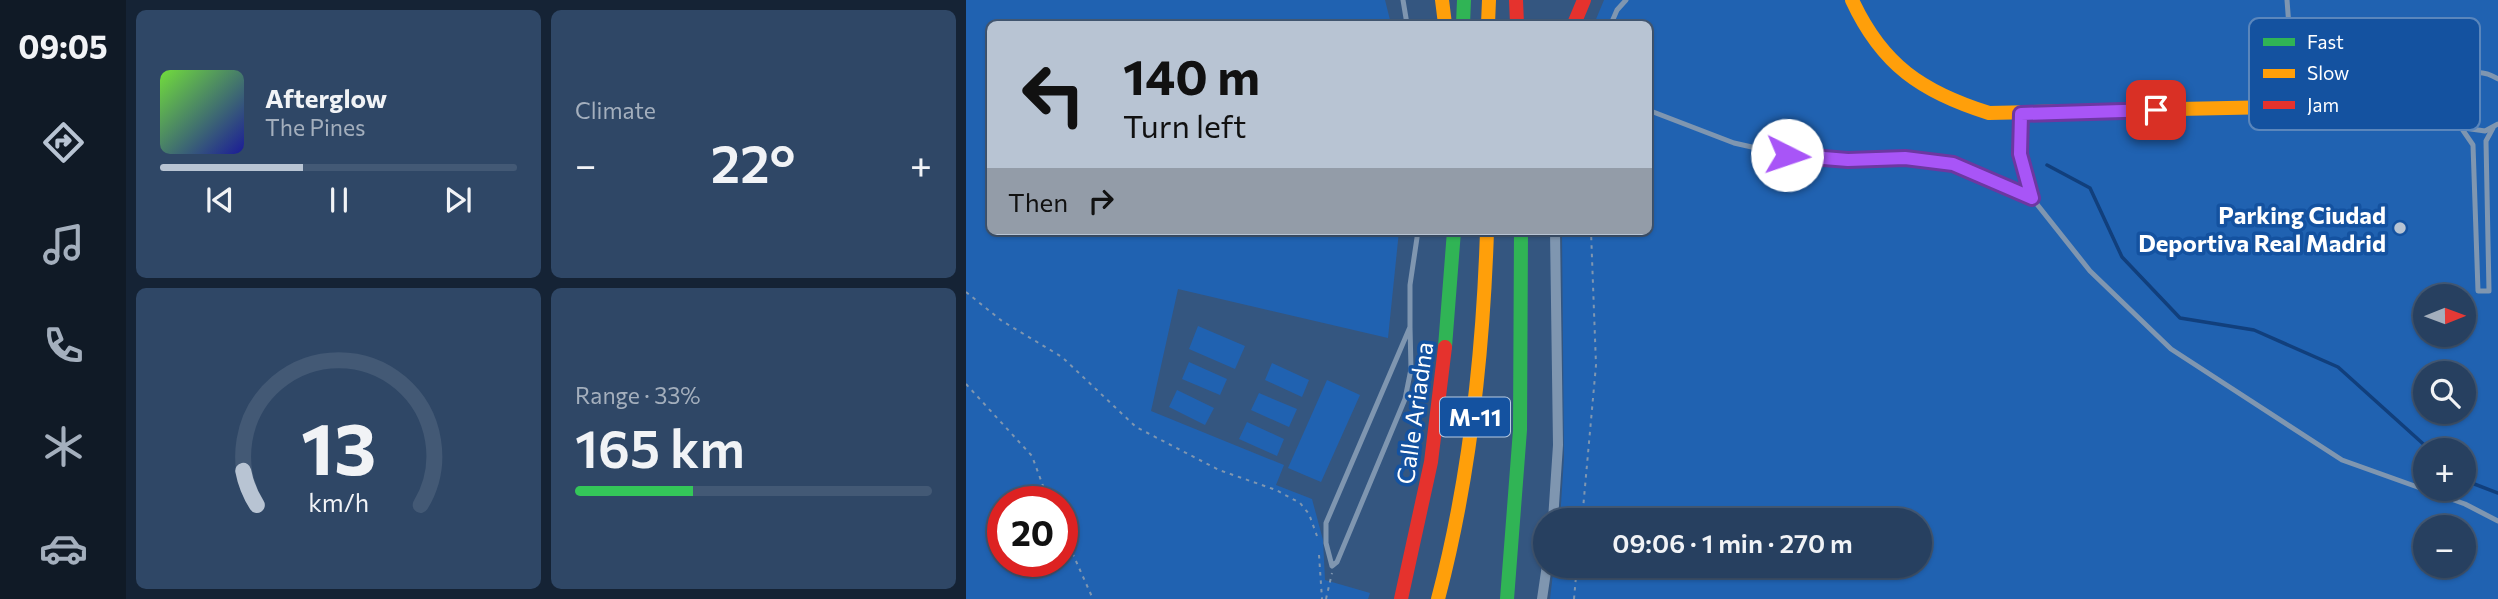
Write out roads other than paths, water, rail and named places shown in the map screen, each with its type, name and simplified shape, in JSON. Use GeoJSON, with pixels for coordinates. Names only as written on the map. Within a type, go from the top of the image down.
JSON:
{"type":"FeatureCollection","features":[{"type":"Feature","properties":{"kind":"main road"},"geometry":{"type":"LineString","coordinates":[[1442,0],[1445,21]]}},
{"type":"Feature","properties":{"kind":"main road"},"geometry":{"type":"LineString","coordinates":[[1463,21],[1464,0]]}},
{"type":"Feature","properties":{"kind":"main road"},"geometry":{"type":"LineString","coordinates":[[1488,21],[1489,0]]}},
{"type":"Feature","properties":{"kind":"main road"},"geometry":{"type":"LineString","coordinates":[[1517,0],[1517,21]]}},
{"type":"Feature","properties":{"kind":"main road"},"geometry":{"type":"LineString","coordinates":[[1575,21],[1584,0]]}},
{"type":"Feature","properties":{"kind":"main road"},"geometry":{"type":"LineString","coordinates":[[1852,0],[1859,19],[1884,54],[1918,85],[1951,103],[1989,113],[2021,114],[2249,107]]}},
{"type":"Feature","properties":{"kind":"main road","name":"Calle Ariadna"},"geometry":{"type":"LineString","coordinates":[[1401,599],[1425,501],[1440,414],[1454,235]]}},
{"type":"Feature","properties":{"kind":"main road","name":"M-11"},"geometry":{"type":"LineString","coordinates":[[1438,599],[1451,555],[1477,405],[1487,235]]}},
{"type":"Feature","properties":{"kind":"main road"},"geometry":{"type":"LineString","coordinates":[[1507,599],[1520,430],[1523,235]]}},
{"type":"Feature","properties":{"kind":"street"},"geometry":{"type":"LineString","coordinates":[[1583,21],[1589,0]]}},
{"type":"Feature","properties":{"kind":"street"},"geometry":{"type":"LineString","coordinates":[[1554,508],[1558,445],[1555,235]]}},
{"type":"Feature","properties":{"kind":"street"},"geometry":{"type":"LineString","coordinates":[[1542,599],[1545,578]]}},
{"type":"Feature","properties":{"kind":"lane"},"geometry":{"type":"LineString","coordinates":[[1402,0],[1406,21]]}},
{"type":"Feature","properties":{"kind":"lane"},"geometry":{"type":"LineString","coordinates":[[1612,21],[1626,0]]}},
{"type":"Feature","properties":{"kind":"lane"},"geometry":{"type":"LineString","coordinates":[[2287,0],[2289,18]]}},
{"type":"Feature","properties":{"kind":"lane"},"geometry":{"type":"LineString","coordinates":[[2480,72],[2498,79]]}},
{"type":"Feature","properties":{"kind":"lane"},"geometry":{"type":"LineString","coordinates":[[1652,111],[1734,142],[1787,155],[1848,160],[1905,158],[1953,164],[2032,198]]}},
{"type":"Feature","properties":{"kind":"lane"},"geometry":{"type":"LineString","coordinates":[[2021,114],[2020,154],[2032,198],[2090,271],[2136,318],[2182,356],[2342,460],[2465,504],[2498,521]]}},
{"type":"Feature","properties":{"kind":"lane"},"geometry":{"type":"LineString","coordinates":[[2472,130],[2476,132],[2495,126]]}},
{"type":"Feature","properties":{"kind":"lane"},"geometry":{"type":"LineString","coordinates":[[2462,130],[2473,145],[2478,291],[2489,291],[2486,141],[2495,126]]}},
{"type":"Feature","properties":{"kind":"lane"},"geometry":{"type":"LineString","coordinates":[[1409,327],[1326,523],[1326,543],[1332,566],[1337,562],[1405,399],[1411,369],[1410,285],[1417,235]]}},
{"type":"Feature","properties":{"kind":"waterway"},"geometry":{"type":"LineString","coordinates":[[2047,165],[2090,188],[2122,257],[2180,318],[2254,330],[2338,367],[2417,438]]}},
{"type":"Feature","properties":{"kind":"waterway"},"geometry":{"type":"LineString","coordinates":[[2476,485],[2498,493]]}},
{"type":"Feature","properties":{"kind":"place","name":"Parking Ciudad Deportiva Real Madrid"},"geometry":{"type":"Point","coordinates":[2400,228]}}]}
